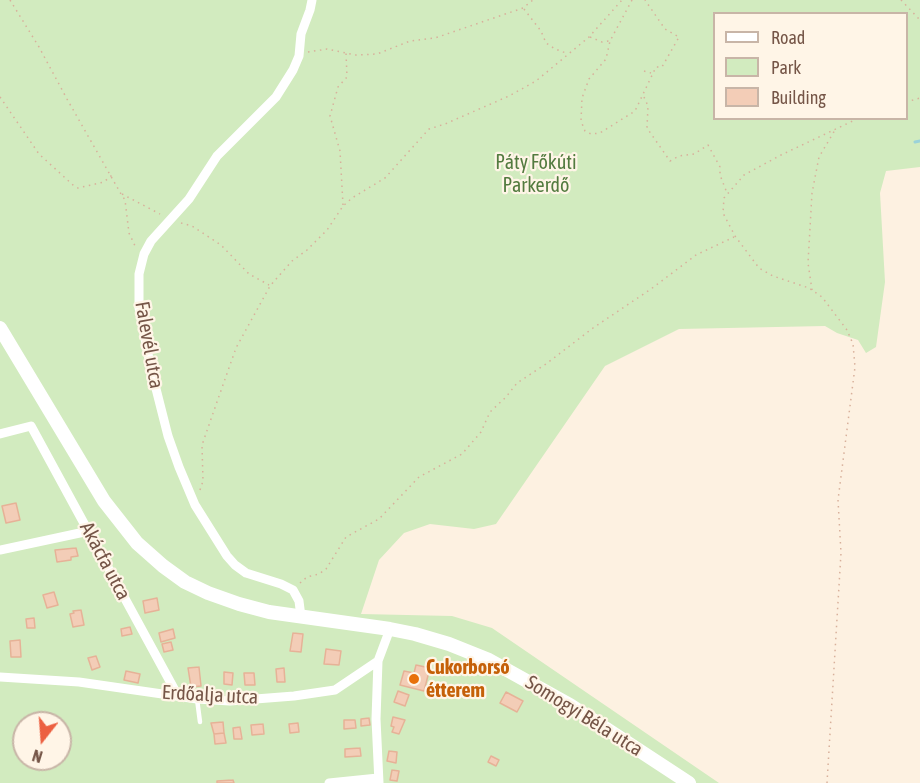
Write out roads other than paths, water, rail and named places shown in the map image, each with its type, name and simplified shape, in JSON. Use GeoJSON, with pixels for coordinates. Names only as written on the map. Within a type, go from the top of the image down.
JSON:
{"type":"FeatureCollection","features":[{"type":"Feature","properties":{"kind":"main road","name":"Somogyi Béla utca"},"geometry":{"type":"LineString","coordinates":[[0,328],[104,501],[144,549],[185,582],[239,604],[302,617],[390,629],[449,644],[498,665],[570,705],[689,783]]}},
{"type":"Feature","properties":{"kind":"street","name":"Falevél utca"},"geometry":{"type":"LineString","coordinates":[[302,617],[299,601],[293,590],[246,573],[235,565],[195,505],[178,467],[151,369],[139,308],[139,274],[144,254],[151,241],[189,199],[217,156],[276,97],[299,56],[301,34],[312,0]]}},
{"type":"Feature","properties":{"kind":"street","name":"Akácfa utca"},"geometry":{"type":"LineString","coordinates":[[0,434],[31,426],[178,696]]}},
{"type":"Feature","properties":{"kind":"street"},"geometry":{"type":"LineString","coordinates":[[0,550],[88,531]]}},
{"type":"Feature","properties":{"kind":"street"},"geometry":{"type":"LineString","coordinates":[[329,783],[378,780],[376,719],[378,661],[390,629]]}},
{"type":"Feature","properties":{"kind":"street","name":"Erdőalja utca"},"geometry":{"type":"LineString","coordinates":[[0,677],[79,682],[197,699],[230,701],[335,690],[378,661]]}},
{"type":"Feature","properties":{"kind":"lane"},"geometry":{"type":"LineString","coordinates":[[197,699],[200,722]]}},
{"type":"Feature","properties":{"kind":"waterway"},"geometry":{"type":"LineString","coordinates":[[915,142],[920,141]]}},
{"type":"Feature","properties":{"kind":"place","name":"Cukorborsó étterem"},"geometry":{"type":"Point","coordinates":[414,679]}},
{"type":"Feature","properties":{"kind":"park label","name":"Páty Főkúti Parkerdő"},"geometry":{"type":"Point","coordinates":[536,174]}}]}
